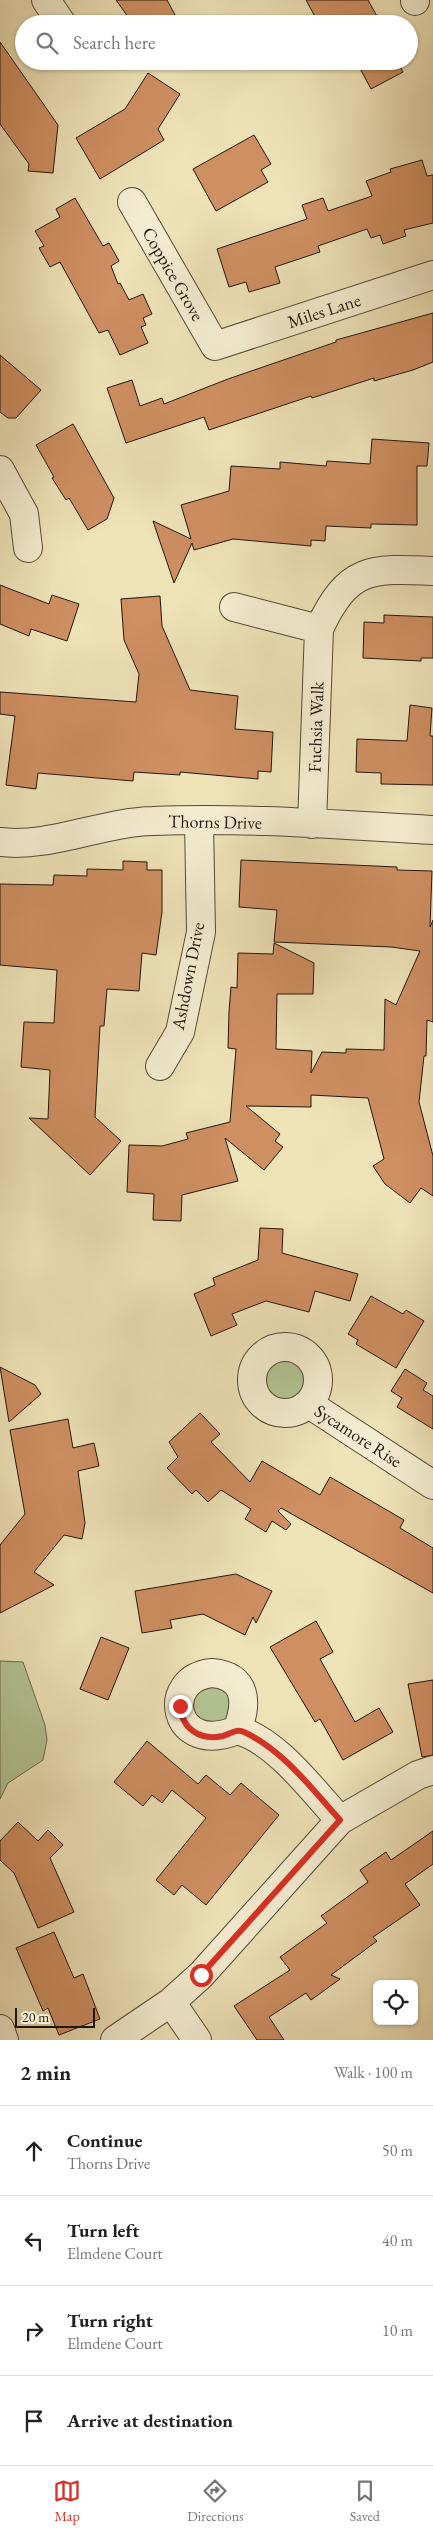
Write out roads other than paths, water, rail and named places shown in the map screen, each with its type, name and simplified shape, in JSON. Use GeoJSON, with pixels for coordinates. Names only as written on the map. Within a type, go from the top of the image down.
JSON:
{"type":"FeatureCollection","features":[{"type":"Feature","properties":{"kind":"street"},"geometry":{"type":"LineString","coordinates":[[46,0],[56,15]]}},
{"type":"Feature","properties":{"kind":"street","name":"Coppice Grove"},"geometry":{"type":"LineString","coordinates":[[132,202],[215,346]]}},
{"type":"Feature","properties":{"kind":"street","name":"Miles Lane"},"geometry":{"type":"LineString","coordinates":[[215,346],[433,275]]}},
{"type":"Feature","properties":{"kind":"street"},"geometry":{"type":"LineString","coordinates":[[0,470],[24,514],[28,548]]}},
{"type":"Feature","properties":{"kind":"street","name":"Fuchsia Walk"},"geometry":{"type":"LineString","coordinates":[[312,824],[319,629],[329,608],[343,588],[363,574],[387,569],[433,571]]}},
{"type":"Feature","properties":{"kind":"street"},"geometry":{"type":"LineString","coordinates":[[234,607],[319,629]]}},
{"type":"Feature","properties":{"kind":"street","name":"Thorns Drive"},"geometry":{"type":"LineString","coordinates":[[0,842],[20,844],[151,820],[312,824],[433,830]]}},
{"type":"Feature","properties":{"kind":"street","name":"Ashdown Drive"},"geometry":{"type":"LineString","coordinates":[[160,1066],[180,1032],[201,932],[199,821]]}},
{"type":"Feature","properties":{"kind":"street","name":"Sycamore Rise"},"geometry":{"type":"LineString","coordinates":[[309,1404],[433,1485]]}},
{"type":"Feature","properties":{"kind":"street"},"geometry":{"type":"LineString","coordinates":[[237,1730],[244,1732],[278,1753],[340,1820]]}},
{"type":"Feature","properties":{"kind":"street"},"geometry":{"type":"LineString","coordinates":[[115,2040],[171,2002],[201,1975],[340,1820],[418,1775],[433,1770]]}},
{"type":"Feature","properties":{"kind":"street"},"geometry":{"type":"LineString","coordinates":[[171,2002],[197,2040]]}},
{"type":"Feature","properties":{"kind":"street"},"geometry":{"type":"LineString","coordinates":[[0,2029],[4,2040]]}}]}
